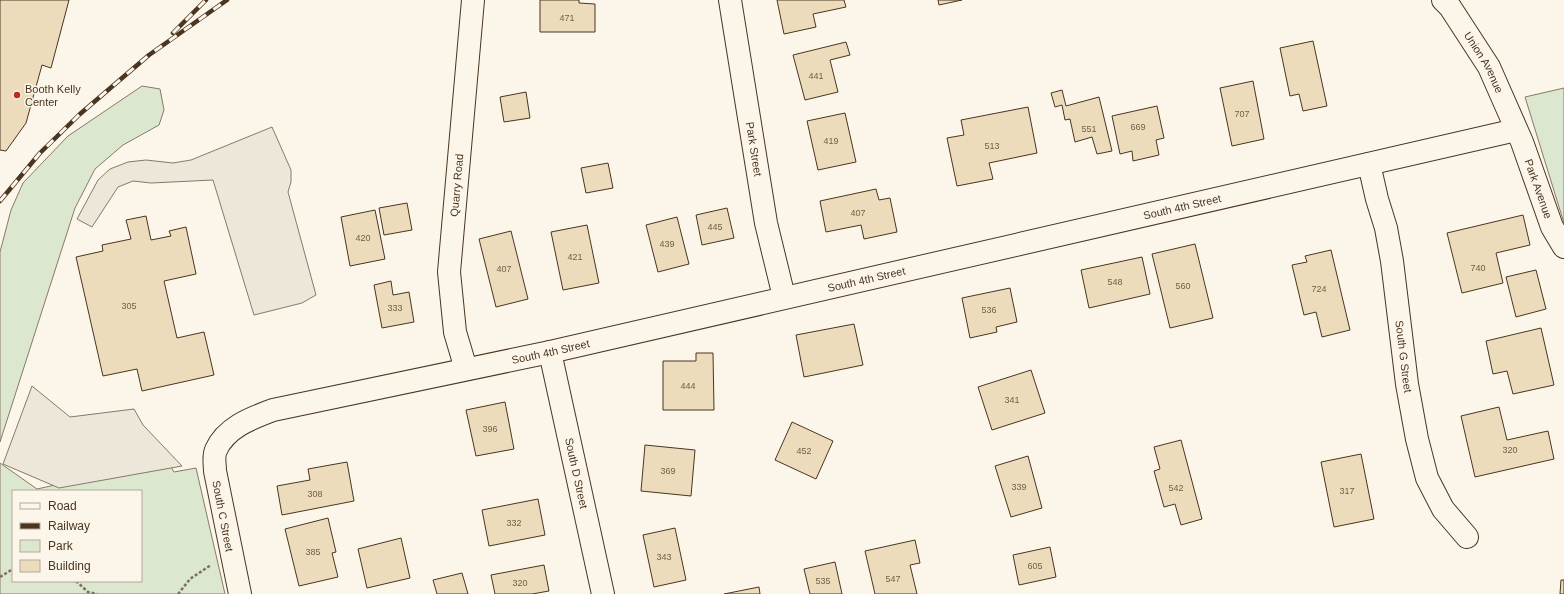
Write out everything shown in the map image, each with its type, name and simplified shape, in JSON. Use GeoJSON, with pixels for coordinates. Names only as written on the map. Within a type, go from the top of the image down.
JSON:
{"type":"FeatureCollection","features":[{"type":"Feature","properties":{"kind":"street","name":"Quarry Road"},"geometry":{"type":"LineString","coordinates":[[466,369],[454,332],[449,272],[473,0]]}},
{"type":"Feature","properties":{"kind":"street","name":"Park Street"},"geometry":{"type":"LineString","coordinates":[[730,0],[766,223],[784,297]]}},
{"type":"Feature","properties":{"kind":"street","name":"Union Avenue"},"geometry":{"type":"LineString","coordinates":[[1443,0],[1450,7],[1489,67],[1516,130]]}},
{"type":"Feature","properties":{"kind":"street","name":"South 4th Street"},"geometry":{"type":"LineString","coordinates":[[223,439],[244,422],[273,410],[550,352],[1516,130]]}},
{"type":"Feature","properties":{"kind":"street","name":"Park Avenue"},"geometry":{"type":"LineString","coordinates":[[1516,130],[1522,142],[1552,227],[1564,247]]}},
{"type":"Feature","properties":{"kind":"street","name":"South G Street"},"geometry":{"type":"LineString","coordinates":[[1369,164],[1376,199],[1386,228],[1392,261],[1407,384],[1417,439],[1427,478],[1443,509],[1467,537]]}},
{"type":"Feature","properties":{"kind":"street","name":"South D Street"},"geometry":{"type":"LineString","coordinates":[[550,352],[603,594]]}},
{"type":"Feature","properties":{"kind":"street","name":"South C Street"},"geometry":{"type":"LineString","coordinates":[[223,439],[215,451],[215,472],[231,557],[240,594]]}},
{"type":"Feature","properties":{"kind":"path"},"geometry":{"type":"LineString","coordinates":[[178,594],[190,579],[219,559],[231,557]]}},
{"type":"Feature","properties":{"kind":"path"},"geometry":{"type":"LineString","coordinates":[[0,577],[12,570]]}},
{"type":"Feature","properties":{"kind":"path"},"geometry":{"type":"LineString","coordinates":[[77,582],[88,593],[97,594]]}},
{"type":"Feature","properties":{"kind":"green space"},"geometry":{"type":"Polygon","coordinates":[[[142,86],[160,89],[164,110],[159,125],[123,145],[95,169],[75,208],[0,442],[0,252],[11,210],[23,183],[68,136],[142,86]]]}},
{"type":"Feature","properties":{"kind":"green space"},"geometry":{"type":"Polygon","coordinates":[[[1564,88],[1564,223],[1525,97],[1564,88]]]}},
{"type":"Feature","properties":{"kind":"green space"},"geometry":{"type":"Polygon","coordinates":[[[0,463],[37,489],[151,464],[171,467],[174,472],[196,468],[225,594],[0,594],[0,463]]]}},
{"type":"Feature","properties":{"kind":"shaded area"},"geometry":{"type":"Polygon","coordinates":[[[272,127],[291,170],[291,182],[288,192],[316,295],[302,303],[254,315],[213,180],[151,183],[133,181],[118,187],[92,227],[77,219],[98,180],[110,169],[128,162],[146,160],[173,163],[191,160],[272,127]]]}},
{"type":"Feature","properties":{"kind":"shaded area"},"geometry":{"type":"Polygon","coordinates":[[[32,386],[70,417],[134,409],[143,425],[182,466],[59,488],[3,464],[32,386]]]}},
{"type":"Feature","properties":{"kind":"building","name":"Booth Kelly Center"},"geometry":{"type":"Polygon","coordinates":[[[0,0],[69,0],[51,68],[42,65],[26,123],[6,151],[0,150],[0,0]]]}},
{"type":"Feature","properties":{"kind":"building"},"geometry":{"type":"Polygon","coordinates":[[[540,0],[579,0],[579,3],[595,4],[595,32],[540,32],[540,0]]]}},
{"type":"Feature","properties":{"kind":"building"},"geometry":{"type":"Polygon","coordinates":[[[777,0],[844,0],[846,7],[813,14],[816,27],[784,34],[777,0]]]}},
{"type":"Feature","properties":{"kind":"building"},"geometry":{"type":"Polygon","coordinates":[[[938,0],[962,0],[939,5],[938,0]]]}},
{"type":"Feature","properties":{"kind":"building"},"geometry":{"type":"Polygon","coordinates":[[[1313,41],[1327,106],[1303,111],[1299,94],[1290,96],[1280,48],[1313,41]]]}},
{"type":"Feature","properties":{"kind":"building"},"geometry":{"type":"Polygon","coordinates":[[[846,42],[850,55],[830,60],[838,92],[805,100],[793,55],[846,42]]]}},
{"type":"Feature","properties":{"kind":"building"},"geometry":{"type":"Polygon","coordinates":[[[1253,81],[1264,139],[1232,146],[1220,88],[1253,81]]]}},
{"type":"Feature","properties":{"kind":"building"},"geometry":{"type":"Polygon","coordinates":[[[1062,90],[1066,106],[1099,97],[1112,151],[1097,154],[1092,137],[1075,142],[1070,119],[1065,120],[1062,105],[1055,107],[1051,93],[1062,90]]]}},
{"type":"Feature","properties":{"kind":"building"},"geometry":{"type":"Polygon","coordinates":[[[526,92],[530,118],[504,122],[500,97],[526,92]]]}},
{"type":"Feature","properties":{"kind":"building"},"geometry":{"type":"Polygon","coordinates":[[[1157,106],[1164,138],[1156,140],[1159,155],[1133,161],[1132,151],[1120,154],[1112,116],[1157,106]]]}},
{"type":"Feature","properties":{"kind":"building"},"geometry":{"type":"Polygon","coordinates":[[[1028,107],[1037,153],[989,163],[993,179],[957,186],[947,138],[964,135],[961,120],[1028,107]]]}},
{"type":"Feature","properties":{"kind":"building"},"geometry":{"type":"Polygon","coordinates":[[[845,113],[856,162],[818,170],[807,121],[845,113]]]}},
{"type":"Feature","properties":{"kind":"building"},"geometry":{"type":"Polygon","coordinates":[[[608,163],[613,188],[586,193],[581,168],[608,163]]]}},
{"type":"Feature","properties":{"kind":"building"},"geometry":{"type":"Polygon","coordinates":[[[876,189],[879,200],[890,198],[897,232],[864,239],[861,225],[826,232],[820,201],[876,189]]]}},
{"type":"Feature","properties":{"kind":"building"},"geometry":{"type":"Polygon","coordinates":[[[407,203],[412,230],[384,235],[379,208],[407,203]]]}},
{"type":"Feature","properties":{"kind":"building"},"geometry":{"type":"Polygon","coordinates":[[[727,208],[734,238],[702,245],[696,215],[727,208]]]}},
{"type":"Feature","properties":{"kind":"building"},"geometry":{"type":"Polygon","coordinates":[[[375,210],[385,259],[350,266],[341,217],[375,210]]]}},
{"type":"Feature","properties":{"kind":"building"},"geometry":{"type":"Polygon","coordinates":[[[1523,215],[1530,245],[1496,253],[1503,283],[1462,293],[1447,233],[1523,215]]]}},
{"type":"Feature","properties":{"kind":"building"},"geometry":{"type":"Polygon","coordinates":[[[146,216],[151,240],[171,236],[169,231],[186,227],[196,274],[164,281],[177,338],[204,332],[214,375],[142,391],[137,369],[103,376],[76,257],[103,251],[102,245],[131,239],[126,220],[146,216]]]}},
{"type":"Feature","properties":{"kind":"building"},"geometry":{"type":"Polygon","coordinates":[[[677,217],[689,264],[658,272],[646,225],[677,217]]]}},
{"type":"Feature","properties":{"kind":"building"},"geometry":{"type":"Polygon","coordinates":[[[587,225],[599,283],[563,290],[551,232],[587,225]]]}},
{"type":"Feature","properties":{"kind":"building"},"geometry":{"type":"Polygon","coordinates":[[[511,231],[528,299],[496,307],[479,239],[511,231]]]}},
{"type":"Feature","properties":{"kind":"building"},"geometry":{"type":"Polygon","coordinates":[[[1195,244],[1213,318],[1170,328],[1152,254],[1195,244]]]}},
{"type":"Feature","properties":{"kind":"building"},"geometry":{"type":"Polygon","coordinates":[[[1331,250],[1350,330],[1322,337],[1316,312],[1304,315],[1292,265],[1307,262],[1305,256],[1331,250]]]}},
{"type":"Feature","properties":{"kind":"building"},"geometry":{"type":"Polygon","coordinates":[[[1142,257],[1150,294],[1089,308],[1081,270],[1142,257]]]}},
{"type":"Feature","properties":{"kind":"building"},"geometry":{"type":"Polygon","coordinates":[[[1536,270],[1546,309],[1516,317],[1506,277],[1536,270]]]}},
{"type":"Feature","properties":{"kind":"building"},"geometry":{"type":"Polygon","coordinates":[[[391,281],[393,295],[409,292],[414,322],[382,328],[374,285],[391,281]]]}},
{"type":"Feature","properties":{"kind":"building"},"geometry":{"type":"Polygon","coordinates":[[[1010,288],[1017,322],[996,327],[997,332],[970,338],[962,298],[1010,288]]]}},
{"type":"Feature","properties":{"kind":"building"},"geometry":{"type":"Polygon","coordinates":[[[854,324],[863,365],[804,377],[796,335],[854,324]]]}},
{"type":"Feature","properties":{"kind":"building"},"geometry":{"type":"Polygon","coordinates":[[[1541,328],[1554,385],[1513,394],[1507,371],[1493,374],[1486,341],[1541,328]]]}},
{"type":"Feature","properties":{"kind":"building"},"geometry":{"type":"Polygon","coordinates":[[[696,353],[713,353],[714,410],[663,410],[663,361],[696,361],[696,353]]]}},
{"type":"Feature","properties":{"kind":"building"},"geometry":{"type":"Polygon","coordinates":[[[1031,370],[1045,413],[992,430],[978,387],[1031,370]]]}},
{"type":"Feature","properties":{"kind":"building"},"geometry":{"type":"Polygon","coordinates":[[[505,402],[514,449],[476,456],[466,410],[505,402]]]}},
{"type":"Feature","properties":{"kind":"building"},"geometry":{"type":"Polygon","coordinates":[[[1499,407],[1507,440],[1548,431],[1554,459],[1475,477],[1461,416],[1499,407]]]}},
{"type":"Feature","properties":{"kind":"building"},"geometry":{"type":"Polygon","coordinates":[[[792,422],[833,441],[816,479],[775,460],[792,422]]]}},
{"type":"Feature","properties":{"kind":"building"},"geometry":{"type":"Polygon","coordinates":[[[1181,440],[1202,519],[1181,525],[1175,504],[1164,507],[1154,471],[1160,469],[1154,447],[1181,440]]]}},
{"type":"Feature","properties":{"kind":"building"},"geometry":{"type":"Polygon","coordinates":[[[645,445],[695,450],[691,496],[641,491],[645,445]]]}},
{"type":"Feature","properties":{"kind":"building"},"geometry":{"type":"Polygon","coordinates":[[[1361,454],[1374,519],[1334,527],[1321,462],[1361,454]]]}},
{"type":"Feature","properties":{"kind":"building"},"geometry":{"type":"Polygon","coordinates":[[[1028,456],[1042,508],[1011,517],[995,466],[1028,456]]]}},
{"type":"Feature","properties":{"kind":"building"},"geometry":{"type":"Polygon","coordinates":[[[347,462],[354,501],[282,515],[277,486],[310,480],[308,469],[347,462]]]}},
{"type":"Feature","properties":{"kind":"building"},"geometry":{"type":"Polygon","coordinates":[[[538,499],[545,535],[489,546],[482,510],[538,499]]]}},
{"type":"Feature","properties":{"kind":"building"},"geometry":{"type":"Polygon","coordinates":[[[328,518],[336,552],[332,553],[338,577],[299,586],[285,529],[328,518]]]}},
{"type":"Feature","properties":{"kind":"building"},"geometry":{"type":"Polygon","coordinates":[[[675,528],[686,580],[654,587],[643,535],[675,528]]]}},
{"type":"Feature","properties":{"kind":"building"},"geometry":{"type":"Polygon","coordinates":[[[401,538],[410,578],[367,588],[358,549],[401,538]]]}},
{"type":"Feature","properties":{"kind":"building"},"geometry":{"type":"Polygon","coordinates":[[[915,540],[920,563],[910,565],[917,594],[875,594],[865,551],[915,540]]]}},
{"type":"Feature","properties":{"kind":"building"},"geometry":{"type":"Polygon","coordinates":[[[1050,547],[1056,577],[1019,585],[1013,555],[1050,547]]]}},
{"type":"Feature","properties":{"kind":"building"},"geometry":{"type":"Polygon","coordinates":[[[835,562],[842,594],[810,594],[804,569],[835,562]]]}},
{"type":"Feature","properties":{"kind":"building"},"geometry":{"type":"Polygon","coordinates":[[[544,565],[549,591],[532,594],[495,594],[491,575],[544,565]]]}},
{"type":"Feature","properties":{"kind":"building"},"geometry":{"type":"Polygon","coordinates":[[[462,573],[468,594],[437,594],[433,580],[462,573]]]}},
{"type":"Feature","properties":{"kind":"building"},"geometry":{"type":"Polygon","coordinates":[[[1561,580],[1564,580],[1564,594],[1560,594],[1561,580]]]}},
{"type":"Feature","properties":{"kind":"building"},"geometry":{"type":"Polygon","coordinates":[[[759,587],[760,594],[724,594],[759,587]]]}},
{"type":"Feature","properties":{"kind":"railway"},"geometry":{"type":"LineString","coordinates":[[173,33],[206,0]]}},
{"type":"Feature","properties":{"kind":"railway"},"geometry":{"type":"LineString","coordinates":[[0,201],[40,153],[80,114],[149,55],[227,0]]}},
{"type":"Feature","properties":{"kind":"place","name":"Booth Kelly Center"},"geometry":{"type":"Point","coordinates":[17,95]}}]}
